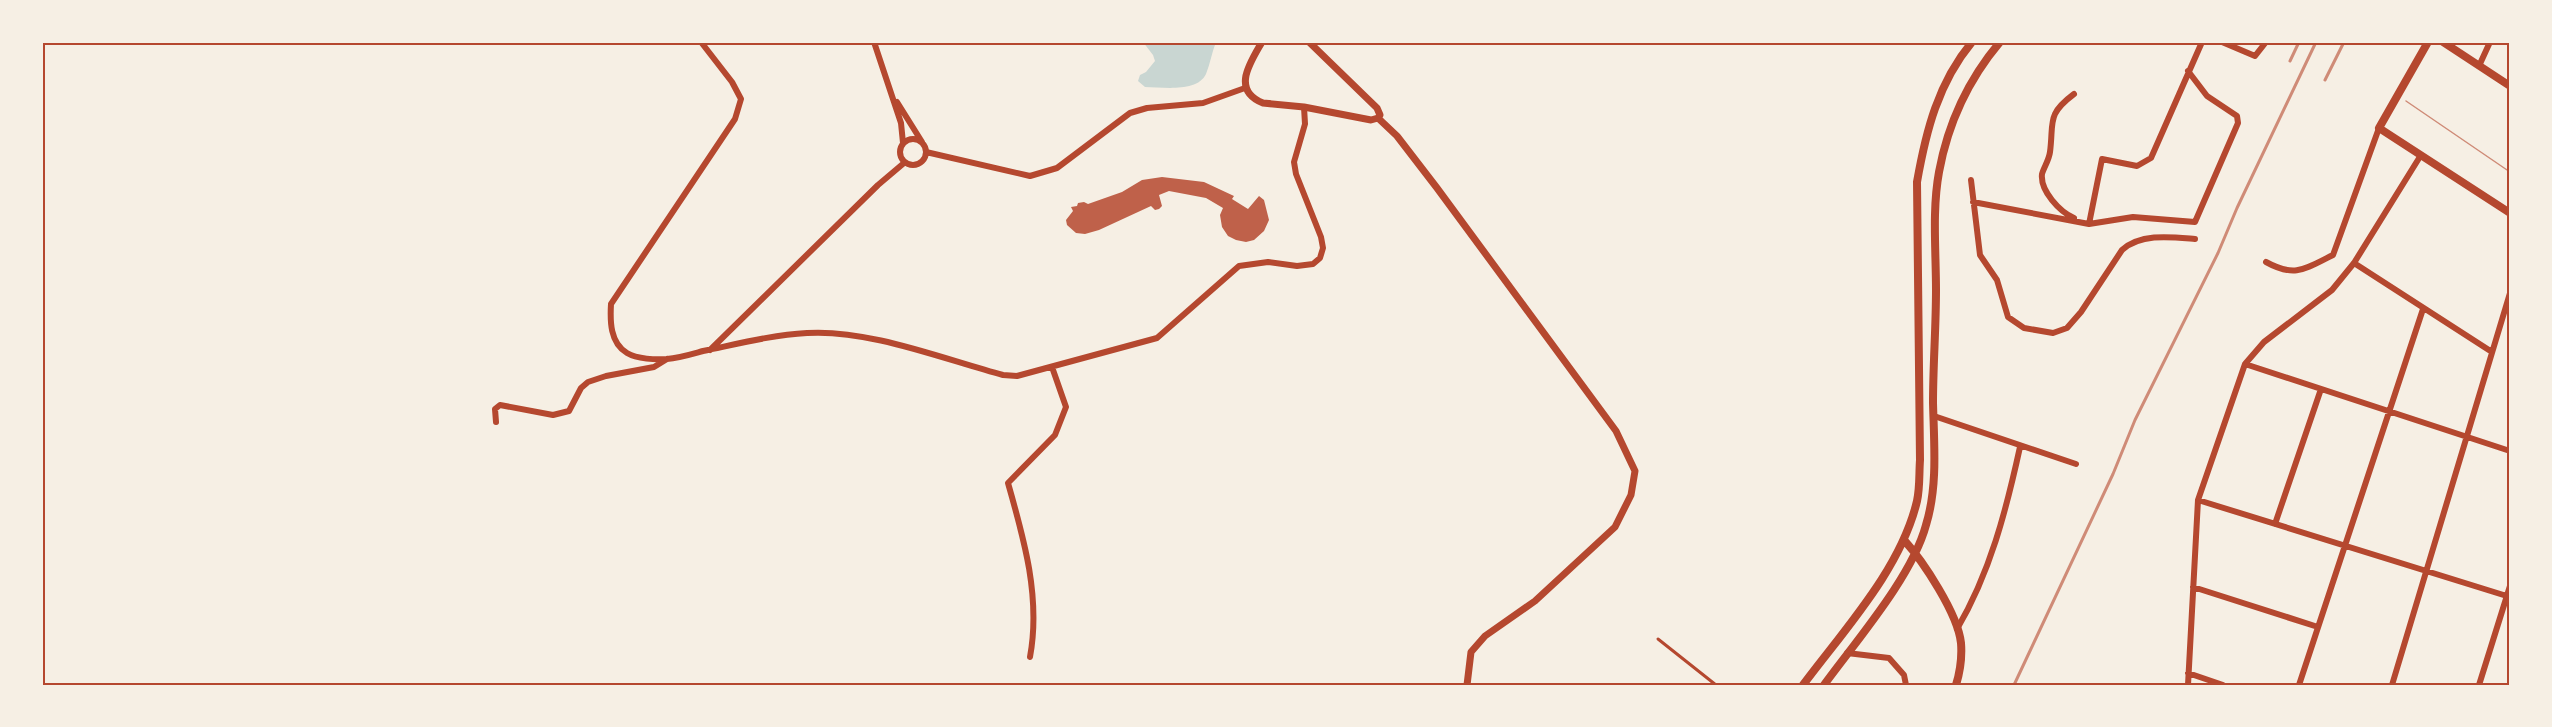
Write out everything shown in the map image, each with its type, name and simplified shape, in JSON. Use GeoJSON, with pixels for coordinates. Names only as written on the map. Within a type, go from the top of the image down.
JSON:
{"type":"FeatureCollection","features":[{"type":"Feature","properties":{"kind":"main road"},"geometry":{"type":"LineString","coordinates":[[1803,685],[1884,576],[1904,540],[1917,501],[1920,460],[1917,182],[1925,138],[1937,100],[1958,59],[1972,42]]}},
{"type":"Feature","properties":{"kind":"main road"},"geometry":{"type":"LineString","coordinates":[[1824,685],[1916,553],[1926,525],[1932,498],[1933,364],[1939,173],[1958,106],[1983,62],[2000,42]]}},
{"type":"Feature","properties":{"kind":"main road"},"geometry":{"type":"LineString","coordinates":[[2428,42],[2379,128],[2510,213]]}},
{"type":"Feature","properties":{"kind":"main road"},"geometry":{"type":"LineString","coordinates":[[2443,42],[2510,86]]}},
{"type":"Feature","properties":{"kind":"main road"},"geometry":{"type":"LineString","coordinates":[[1904,540],[1916,553],[1954,618],[1958,629],[1961,642],[1956,685]]}},
{"type":"Feature","properties":{"kind":"street"},"geometry":{"type":"LineString","coordinates":[[701,42],[732,82],[741,99],[735,119],[611,304],[610,321],[617,343],[628,353],[645,358],[667,359],[807,333],[841,333],[1003,375],[1017,376],[1157,338],[1239,266],[1268,262],[1297,266],[1312,264],[1320,258],[1323,248],[1321,237],[1296,174],[1294,162],[1305,124],[1304,107]]}},
{"type":"Feature","properties":{"kind":"street"},"geometry":{"type":"LineString","coordinates":[[874,42],[901,123],[903,143],[899,153],[904,163],[919,165],[926,157],[926,152],[922,142],[893,98]]}},
{"type":"Feature","properties":{"kind":"street"},"geometry":{"type":"LineString","coordinates":[[1262,42],[1245,76],[1245,88],[1254,100],[1263,104],[1304,107],[1371,120],[1378,118]]}},
{"type":"Feature","properties":{"kind":"street"},"geometry":{"type":"LineString","coordinates":[[1309,42],[1377,108],[1380,115],[1378,118]]}},
{"type":"Feature","properties":{"kind":"street"},"geometry":{"type":"LineString","coordinates":[[2089,224],[2102,159],[2137,166],[2151,158],[2202,42]]}},
{"type":"Feature","properties":{"kind":"street"},"geometry":{"type":"LineString","coordinates":[[2223,42],[2254,56],[2266,42]]}},
{"type":"Feature","properties":{"kind":"street"},"geometry":{"type":"LineString","coordinates":[[2479,66],[2490,42]]}},
{"type":"Feature","properties":{"kind":"street"},"geometry":{"type":"LineString","coordinates":[[1973,202],[2089,224],[2133,217],[2195,222],[2238,123],[2237,117],[2207,96],[2188,71]]}},
{"type":"Feature","properties":{"kind":"street"},"geometry":{"type":"LineString","coordinates":[[926,152],[1030,176],[1057,168],[1130,113],[1147,108],[1203,103],[1245,88]]}},
{"type":"Feature","properties":{"kind":"street"},"geometry":{"type":"LineString","coordinates":[[2074,94],[2054,113],[2050,129],[2049,157],[2042,176],[2046,192],[2058,206],[2071,217],[2089,224]]}},
{"type":"Feature","properties":{"kind":"street"},"geometry":{"type":"LineString","coordinates":[[1378,118],[1397,136],[1424,171],[1616,431],[1635,471],[1631,495],[1615,527],[1535,601],[1485,636],[1471,652],[1467,685]]}},
{"type":"Feature","properties":{"kind":"street"},"geometry":{"type":"LineString","coordinates":[[2266,262],[2282,271],[2303,270],[2333,255],[2379,128]]}},
{"type":"Feature","properties":{"kind":"street"},"geometry":{"type":"LineString","coordinates":[[903,143],[912,139],[922,142]]}},
{"type":"Feature","properties":{"kind":"street"},"geometry":{"type":"LineString","coordinates":[[2188,685],[2198,500],[2245,364],[2264,342],[2332,290],[2354,263],[2421,155]]}},
{"type":"Feature","properties":{"kind":"street"},"geometry":{"type":"LineString","coordinates":[[710,350],[904,163]]}},
{"type":"Feature","properties":{"kind":"street"},"geometry":{"type":"LineString","coordinates":[[1971,180],[1980,255],[1996,280],[2008,317],[2024,328],[2052,333],[2067,328],[2128,244],[2159,238],[2195,239]]}},
{"type":"Feature","properties":{"kind":"street"},"geometry":{"type":"LineString","coordinates":[[2354,263],[2492,352]]}},
{"type":"Feature","properties":{"kind":"street"},"geometry":{"type":"LineString","coordinates":[[2392,685],[2510,293]]}},
{"type":"Feature","properties":{"kind":"street"},"geometry":{"type":"LineString","coordinates":[[2299,685],[2423,309]]}},
{"type":"Feature","properties":{"kind":"street"},"geometry":{"type":"LineString","coordinates":[[496,422],[495,409],[500,405],[553,415],[568,411],[581,388],[588,382],[606,376],[654,367],[667,359]]}},
{"type":"Feature","properties":{"kind":"street"},"geometry":{"type":"LineString","coordinates":[[2245,364],[2510,451]]}},
{"type":"Feature","properties":{"kind":"street"},"geometry":{"type":"LineString","coordinates":[[1030,657],[1034,598],[1021,529],[1008,483],[1055,435],[1066,407],[1052,367]]}},
{"type":"Feature","properties":{"kind":"street"},"geometry":{"type":"LineString","coordinates":[[2275,524],[2321,389]]}},
{"type":"Feature","properties":{"kind":"street"},"geometry":{"type":"LineString","coordinates":[[1934,416],[2020,447],[2076,464]]}},
{"type":"Feature","properties":{"kind":"street"},"geometry":{"type":"LineString","coordinates":[[1958,629],[1984,578],[2011,489],[2020,447]]}},
{"type":"Feature","properties":{"kind":"street"},"geometry":{"type":"LineString","coordinates":[[2198,500],[2508,597]]}},
{"type":"Feature","properties":{"kind":"street"},"geometry":{"type":"LineString","coordinates":[[2479,685],[2510,586]]}},
{"type":"Feature","properties":{"kind":"street"},"geometry":{"type":"LineString","coordinates":[[2193,587],[2318,627]]}},
{"type":"Feature","properties":{"kind":"street"},"geometry":{"type":"LineString","coordinates":[[1847,653],[1889,658],[1904,675],[1906,685]]}},
{"type":"Feature","properties":{"kind":"street"},"geometry":{"type":"LineString","coordinates":[[2188,674],[2223,685]]}},
{"type":"Feature","properties":{"kind":"lane"},"geometry":{"type":"LineString","coordinates":[[1658,639],[1716,685]]}},
{"type":"Feature","properties":{"kind":"shaded area"},"geometry":{"type":"Polygon","coordinates":[[[1143,42],[1216,42],[1206,74],[1201,80],[1187,86],[1169,88],[1145,87],[1138,81],[1140,75],[1146,72],[1155,61],[1143,42]]]}},
{"type":"Feature","properties":{"kind":"building"},"geometry":{"type":"Polygon","coordinates":[[[1162,177],[1204,182],[1234,196],[1232,199],[1248,209],[1259,196],[1264,200],[1269,220],[1264,231],[1254,240],[1246,242],[1236,240],[1228,236],[1222,227],[1220,215],[1223,208],[1206,198],[1169,191],[1159,195],[1162,206],[1159,209],[1155,210],[1151,206],[1099,230],[1085,234],[1076,233],[1067,225],[1066,220],[1073,211],[1071,207],[1077,206],[1078,203],[1088,204],[1122,192],[1142,180],[1162,177]]]}},
{"type":"Feature","properties":{"kind":"tram line"},"geometry":{"type":"LineString","coordinates":[[2406,101],[2510,172]]}},
{"type":"Feature","properties":{"kind":"railway"},"geometry":{"type":"LineString","coordinates":[[2290,61],[2299,42]]}},
{"type":"Feature","properties":{"kind":"railway"},"geometry":{"type":"LineString","coordinates":[[2014,685],[2113,474],[2135,420],[2218,253],[2316,42]]}},
{"type":"Feature","properties":{"kind":"railway"},"geometry":{"type":"LineString","coordinates":[[2325,80],[2344,42]]}}]}
